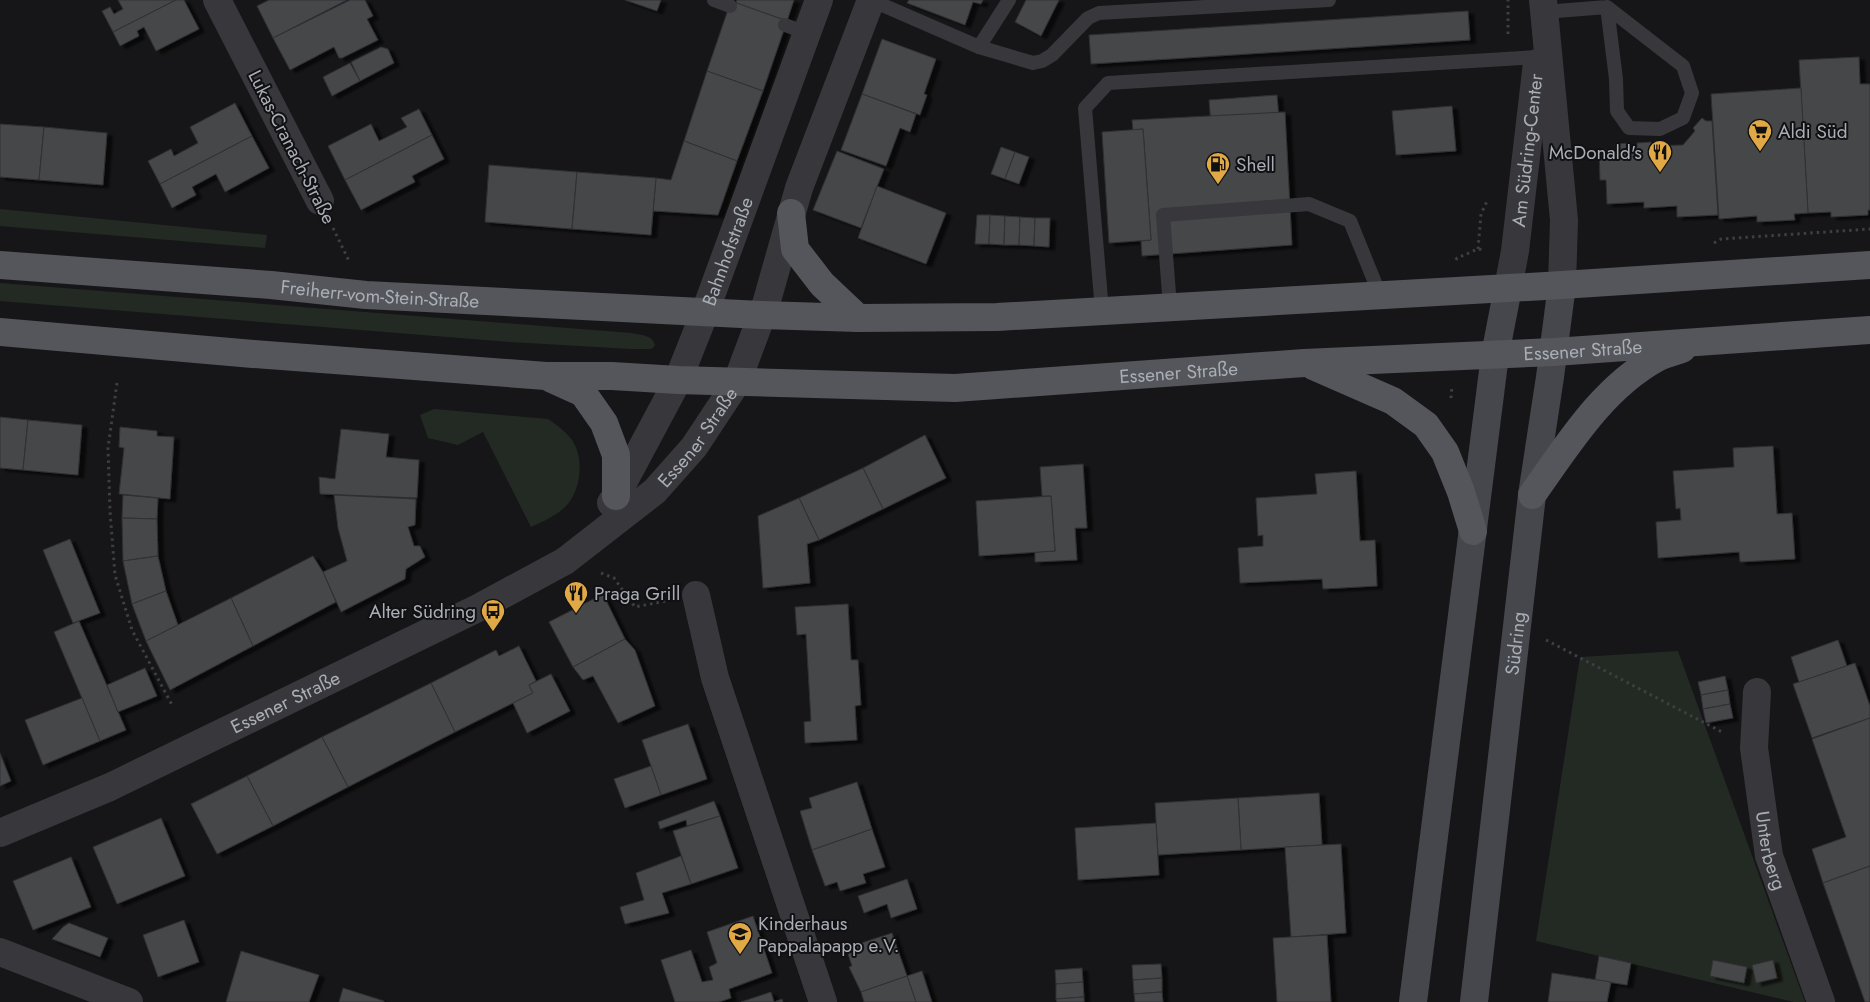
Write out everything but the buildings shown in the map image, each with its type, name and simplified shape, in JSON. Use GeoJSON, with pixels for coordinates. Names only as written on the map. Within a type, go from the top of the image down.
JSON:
{"type":"FeatureCollection","features":[{"type":"Feature","properties":{"kind":"main road"},"geometry":{"type":"LineString","coordinates":[[791,213],[796,249],[822,284],[858,318]]}},
{"type":"Feature","properties":{"kind":"main road","name":"Freiherr-vom-Stein-Straße"},"geometry":{"type":"LineString","coordinates":[[0,265],[271,285],[366,295],[705,312],[763,310]]}},
{"type":"Feature","properties":{"kind":"main road"},"geometry":{"type":"LineString","coordinates":[[763,310],[858,318],[997,317],[1870,266]]}},
{"type":"Feature","properties":{"kind":"main road","name":"Südring"},"geometry":{"type":"LineString","coordinates":[[1474,1002],[1532,495],[1554,352],[1562,285]]}},
{"type":"Feature","properties":{"kind":"main road"},"geometry":{"type":"LineString","coordinates":[[1413,1002],[1495,355],[1508,288]]}},
{"type":"Feature","properties":{"kind":"main road","name":"Essener Straße"},"geometry":{"type":"LineString","coordinates":[[737,382],[955,388],[1304,363],[1554,352],[1870,330]]}},
{"type":"Feature","properties":{"kind":"main road"},"geometry":{"type":"LineString","coordinates":[[0,332],[253,354],[546,376],[612,376],[737,382]]}},
{"type":"Feature","properties":{"kind":"main road"},"geometry":{"type":"LineString","coordinates":[[1532,495],[1577,434],[1619,385],[1658,358],[1702,341]]}},
{"type":"Feature","properties":{"kind":"main road"},"geometry":{"type":"LineString","coordinates":[[1304,363],[1393,401],[1426,425],[1445,452],[1461,492],[1473,531]]}},
{"type":"Feature","properties":{"kind":"main road"},"geometry":{"type":"LineString","coordinates":[[546,376],[583,394],[604,423],[616,455],[616,496]]}},
{"type":"Feature","properties":{"kind":"street","name":"Lukas-Cranach-Straße"},"geometry":{"type":"LineString","coordinates":[[217,0],[320,201]]}},
{"type":"Feature","properties":{"kind":"street","name":"Bahnhofstraße"},"geometry":{"type":"LineString","coordinates":[[616,496],[678,380],[705,312],[796,29],[819,0]]}},
{"type":"Feature","properties":{"kind":"street"},"geometry":{"type":"LineString","coordinates":[[737,382],[763,310],[799,188],[871,0]]}},
{"type":"Feature","properties":{"kind":"street","name":"Am Südring-Center"},"geometry":{"type":"LineString","coordinates":[[1508,288],[1515,251],[1543,6]]}},
{"type":"Feature","properties":{"kind":"street","name":"Am Südring-Center"},"geometry":{"type":"LineString","coordinates":[[1543,6],[1564,220],[1562,285]]}},
{"type":"Feature","properties":{"kind":"street","name":"Essener Straße"},"geometry":{"type":"LineString","coordinates":[[0,833],[128,778],[406,644],[486,604],[565,561],[655,491],[694,447],[737,382]]}},
{"type":"Feature","properties":{"kind":"street","name":"Essener Straße"},"geometry":{"type":"LineString","coordinates":[[565,561],[616,496]]}},
{"type":"Feature","properties":{"kind":"street"},"geometry":{"type":"LineString","coordinates":[[696,595],[715,678],[823,1002]]}},
{"type":"Feature","properties":{"kind":"street","name":"Unterberg"},"geometry":{"type":"LineString","coordinates":[[1757,692],[1754,748],[1769,856],[1821,1002]]}},
{"type":"Feature","properties":{"kind":"street"},"geometry":{"type":"LineString","coordinates":[[0,952],[129,1002]]}},
{"type":"Feature","properties":{"kind":"lane"},"geometry":{"type":"LineString","coordinates":[[714,0],[730,6]]}},
{"type":"Feature","properties":{"kind":"lane"},"geometry":{"type":"LineString","coordinates":[[871,0],[979,47],[1033,63],[1042,61],[1052,55],[1088,18],[1099,13],[1328,0]]}},
{"type":"Feature","properties":{"kind":"lane"},"geometry":{"type":"LineString","coordinates":[[979,47],[1009,0]]}},
{"type":"Feature","properties":{"kind":"lane"},"geometry":{"type":"LineString","coordinates":[[1543,6],[1607,7],[1683,66],[1692,93],[1683,118],[1660,129],[1630,128],[1617,111],[1616,80],[1607,7]]}},
{"type":"Feature","properties":{"kind":"lane"},"geometry":{"type":"LineString","coordinates":[[1102,311],[1085,108],[1108,83],[1538,57]]}},
{"type":"Feature","properties":{"kind":"lane"},"geometry":{"type":"LineString","coordinates":[[1170,307],[1163,215],[1309,204],[1350,221],[1380,295]]}},
{"type":"Feature","properties":{"kind":"path"},"geometry":{"type":"LineString","coordinates":[[1507,58],[1508,0]]}},
{"type":"Feature","properties":{"kind":"path","name":"Lukas-Cranach-Straße"},"geometry":{"type":"LineString","coordinates":[[320,201],[366,295]]}},
{"type":"Feature","properties":{"kind":"path"},"geometry":{"type":"LineString","coordinates":[[117,384],[108,448],[115,575],[132,630],[172,705]]}},
{"type":"Feature","properties":{"kind":"path"},"geometry":{"type":"LineString","coordinates":[[565,561],[614,578],[635,606],[696,595]]}},
{"type":"Feature","properties":{"kind":"path"},"geometry":{"type":"LineString","coordinates":[[1517,625],[1754,748]]}},
{"type":"Feature","properties":{"kind":"shaded area"},"geometry":{"type":"Polygon","coordinates":[[[0,209],[267,235],[265,248],[0,226],[0,209]]]}},
{"type":"Feature","properties":{"kind":"shaded area"},"geometry":{"type":"Polygon","coordinates":[[[0,283],[631,333],[649,338],[654,342],[655,346],[651,349],[631,349],[510,342],[0,301],[0,283]]]}},
{"type":"Feature","properties":{"kind":"shaded area"},"geometry":{"type":"Polygon","coordinates":[[[434,409],[548,419],[551,421],[572,440],[579,456],[579,475],[570,501],[557,514],[531,527],[483,432],[458,445],[428,438],[420,415],[434,409]]]}},
{"type":"Feature","properties":{"kind":"shaded area"},"geometry":{"type":"Polygon","coordinates":[[[1678,651],[1805,1002],[1794,1002],[1536,941],[1580,657],[1678,651]]]}},
{"type":"Feature","properties":{"kind":"place","name":"Aldi Süd"},"geometry":{"type":"Point","coordinates":[1760,152]}},
{"type":"Feature","properties":{"kind":"place","name":"McDonald's"},"geometry":{"type":"Point","coordinates":[1660,173]}},
{"type":"Feature","properties":{"kind":"place","name":"Shell"},"geometry":{"type":"Point","coordinates":[1218,185]}},
{"type":"Feature","properties":{"kind":"place","name":"Praga Grill"},"geometry":{"type":"Point","coordinates":[576,614]}},
{"type":"Feature","properties":{"kind":"place","name":"Alter Südring"},"geometry":{"type":"Point","coordinates":[493,632]}},
{"type":"Feature","properties":{"kind":"place","name":"Kinderhaus Pappalapapp e.V."},"geometry":{"type":"Point","coordinates":[740,955]}}]}
